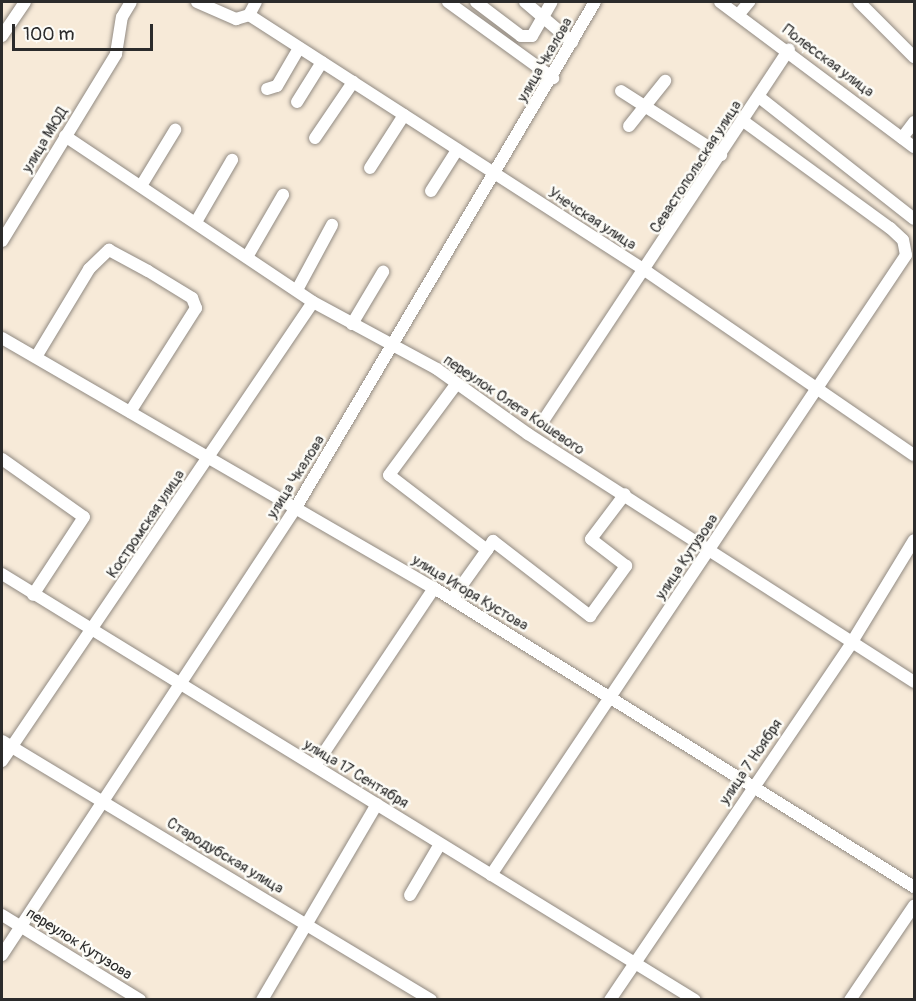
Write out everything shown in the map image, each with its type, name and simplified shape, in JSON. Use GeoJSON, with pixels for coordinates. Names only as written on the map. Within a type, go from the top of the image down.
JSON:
{"type":"FeatureCollection","features":[{"type":"Feature","properties":{"kind":"street"},"geometry":{"type":"LineString","coordinates":[[2,36],[25,2]]}},
{"type":"Feature","properties":{"kind":"street","name":"улица МЮД"},"geometry":{"type":"LineString","coordinates":[[2,242],[116,54],[122,17],[131,2]]}},
{"type":"Feature","properties":{"kind":"street"},"geometry":{"type":"LineString","coordinates":[[197,2],[222,16],[249,15],[256,2]]}},
{"type":"Feature","properties":{"kind":"street"},"geometry":{"type":"LineString","coordinates":[[448,2],[553,78]]}},
{"type":"Feature","properties":{"kind":"street"},"geometry":{"type":"LineString","coordinates":[[476,2],[521,36],[532,36],[552,2]]}},
{"type":"Feature","properties":{"kind":"street"},"geometry":{"type":"LineString","coordinates":[[525,2],[544,14],[572,42]]}},
{"type":"Feature","properties":{"kind":"street","name":"улица Чкалова"},"geometry":{"type":"LineString","coordinates":[[2,955],[102,800],[181,686],[295,509],[553,78],[595,2]]}},
{"type":"Feature","properties":{"kind":"street","name":"Полесская улица"},"geometry":{"type":"LineString","coordinates":[[720,2],[789,49],[915,147]]}},
{"type":"Feature","properties":{"kind":"street"},"geometry":{"type":"LineString","coordinates":[[739,14],[749,2]]}},
{"type":"Feature","properties":{"kind":"street"},"geometry":{"type":"LineString","coordinates":[[859,2],[915,57]]}},
{"type":"Feature","properties":{"kind":"street","name":"Унечская улица"},"geometry":{"type":"LineString","coordinates":[[249,15],[646,272],[820,388],[915,455]]}},
{"type":"Feature","properties":{"kind":"street"},"geometry":{"type":"LineString","coordinates":[[267,89],[277,86],[299,48]]}},
{"type":"Feature","properties":{"kind":"street","name":"Севастопольская улица"},"geometry":{"type":"LineString","coordinates":[[545,418],[646,272],[789,49]]}},
{"type":"Feature","properties":{"kind":"street"},"geometry":{"type":"LineString","coordinates":[[297,102],[322,62]]}},
{"type":"Feature","properties":{"kind":"street"},"geometry":{"type":"LineString","coordinates":[[629,126],[649,106],[665,81]]}},
{"type":"Feature","properties":{"kind":"street"},"geometry":{"type":"LineString","coordinates":[[315,138],[353,82]]}},
{"type":"Feature","properties":{"kind":"street"},"geometry":{"type":"LineString","coordinates":[[621,91],[649,106],[721,155]]}},
{"type":"Feature","properties":{"kind":"street"},"geometry":{"type":"LineString","coordinates":[[759,97],[915,219]]}},
{"type":"Feature","properties":{"kind":"street"},"geometry":{"type":"LineString","coordinates":[[370,168],[404,115]]}},
{"type":"Feature","properties":{"kind":"street","name":"улица Кутузова"},"geometry":{"type":"LineString","coordinates":[[491,875],[609,696],[820,388],[906,255],[903,240],[890,228],[743,121]]}},
{"type":"Feature","properties":{"kind":"street"},"geometry":{"type":"LineString","coordinates":[[902,138],[915,122]]}},
{"type":"Feature","properties":{"kind":"street"},"geometry":{"type":"LineString","coordinates":[[141,186],[175,130]]}},
{"type":"Feature","properties":{"kind":"street","name":"переулок Олега Кошевого"},"geometry":{"type":"LineString","coordinates":[[65,136],[313,302],[457,383],[709,551],[915,682]]}},
{"type":"Feature","properties":{"kind":"street"},"geometry":{"type":"LineString","coordinates":[[431,191],[457,150]]}},
{"type":"Feature","properties":{"kind":"street"},"geometry":{"type":"LineString","coordinates":[[196,222],[232,160]]}},
{"type":"Feature","properties":{"kind":"street"},"geometry":{"type":"LineString","coordinates":[[247,257],[283,195]]}},
{"type":"Feature","properties":{"kind":"street"},"geometry":{"type":"LineString","coordinates":[[297,290],[332,225]]}},
{"type":"Feature","properties":{"kind":"street"},"geometry":{"type":"LineString","coordinates":[[36,357],[89,269],[109,250],[148,271],[192,298],[196,308],[129,412]]}},
{"type":"Feature","properties":{"kind":"street"},"geometry":{"type":"LineString","coordinates":[[352,324],[383,272]]}},
{"type":"Feature","properties":{"kind":"street","name":"Костромская улица"},"geometry":{"type":"LineString","coordinates":[[2,761],[6,744],[88,632],[313,302]]}},
{"type":"Feature","properties":{"kind":"street","name":"улица Игоря Кустова"},"geometry":{"type":"LineString","coordinates":[[2,338],[207,459],[434,588],[915,887]]}},
{"type":"Feature","properties":{"kind":"street"},"geometry":{"type":"LineString","coordinates":[[457,383],[389,475],[487,550]]}},
{"type":"Feature","properties":{"kind":"street"},"geometry":{"type":"LineString","coordinates":[[2,459],[84,517],[33,595]]}},
{"type":"Feature","properties":{"kind":"street"},"geometry":{"type":"LineString","coordinates":[[452,599],[493,541],[590,616],[626,566],[591,539],[625,494]]}},
{"type":"Feature","properties":{"kind":"street","name":"улица 7 Ноября"},"geometry":{"type":"LineString","coordinates":[[610,999],[852,642],[915,540]]}},
{"type":"Feature","properties":{"kind":"street","name":"улица 17 Сентября"},"geometry":{"type":"LineString","coordinates":[[2,574],[88,632],[315,766],[694,999]]}},
{"type":"Feature","properties":{"kind":"street"},"geometry":{"type":"LineString","coordinates":[[315,766],[434,588]]}},
{"type":"Feature","properties":{"kind":"street","name":"Стародубская улица"},"geometry":{"type":"LineString","coordinates":[[6,744],[307,922],[431,999]]}},
{"type":"Feature","properties":{"kind":"street"},"geometry":{"type":"LineString","coordinates":[[262,999],[377,804]]}},
{"type":"Feature","properties":{"kind":"street"},"geometry":{"type":"LineString","coordinates":[[411,895],[441,844]]}},
{"type":"Feature","properties":{"kind":"street"},"geometry":{"type":"LineString","coordinates":[[850,999],[915,906]]}},
{"type":"Feature","properties":{"kind":"street","name":"переулок Кутузова"},"geometry":{"type":"LineString","coordinates":[[2,915],[140,999]]}}]}
